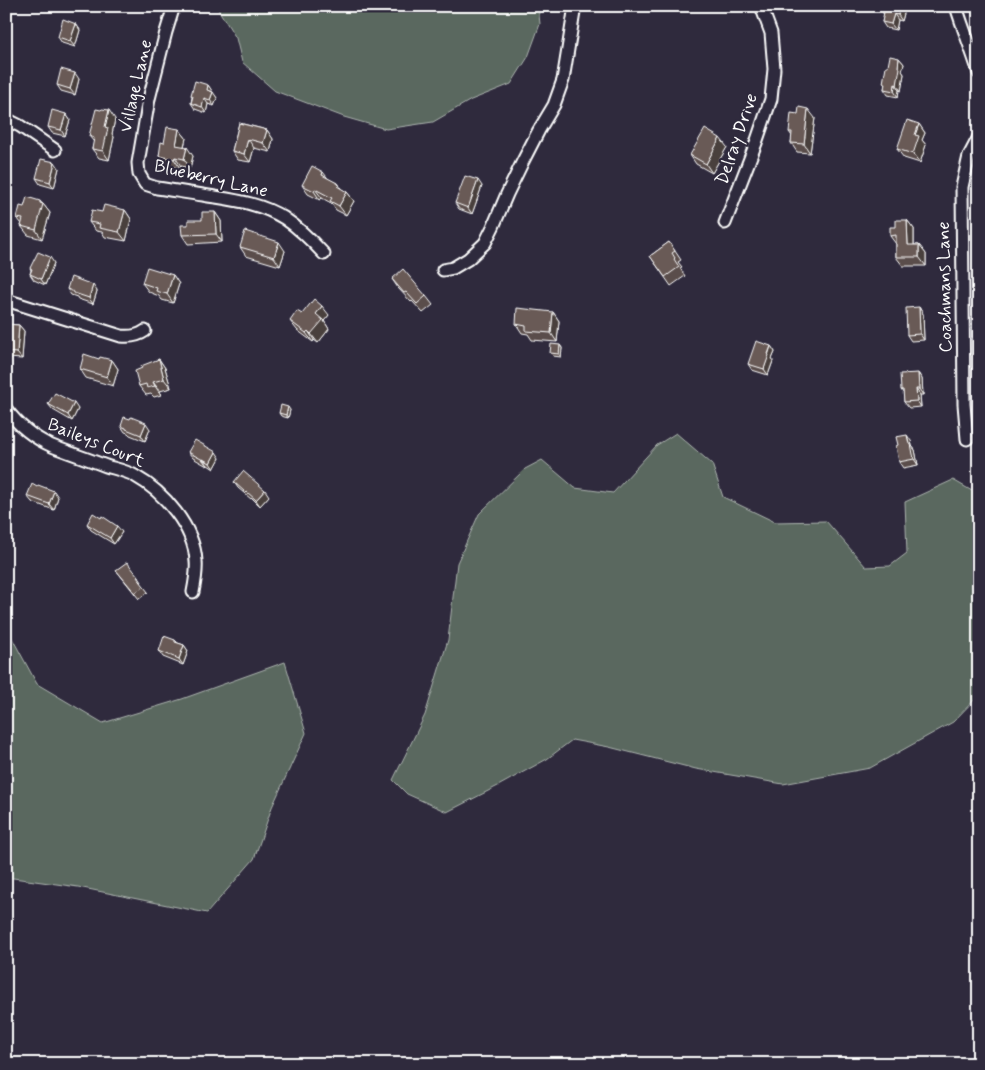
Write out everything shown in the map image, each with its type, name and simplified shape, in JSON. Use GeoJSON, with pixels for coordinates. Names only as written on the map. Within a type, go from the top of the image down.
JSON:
{"type":"FeatureCollection","features":[{"type":"Feature","properties":{"kind":"street","name":"Village Lane"},"geometry":{"type":"LineString","coordinates":[[139,174],[138,163],[149,99],[174,6]]}},
{"type":"Feature","properties":{"kind":"street"},"geometry":{"type":"LineString","coordinates":[[443,270],[453,268],[468,259],[485,243],[493,228],[523,161],[554,105],[563,80],[575,6]]}},
{"type":"Feature","properties":{"kind":"street","name":"Delray Drive"},"geometry":{"type":"LineString","coordinates":[[725,223],[756,144],[771,99],[774,69],[771,33],[761,6]]}},
{"type":"Feature","properties":{"kind":"street"},"geometry":{"type":"LineString","coordinates":[[956,6],[979,73]]}},
{"type":"Feature","properties":{"kind":"street"},"geometry":{"type":"LineString","coordinates":[[6,119],[20,126],[55,150]]}},
{"type":"Feature","properties":{"kind":"street","name":"Coachmans Lane"},"geometry":{"type":"LineString","coordinates":[[967,439],[964,404],[962,187],[969,156],[979,137]]}},
{"type":"Feature","properties":{"kind":"street","name":"Blueberry Lane"},"geometry":{"type":"LineString","coordinates":[[139,174],[145,184],[157,188],[234,200],[268,210],[300,230],[324,254]]}},
{"type":"Feature","properties":{"kind":"street"},"geometry":{"type":"LineString","coordinates":[[6,300],[121,336],[132,336],[146,331]]}},
{"type":"Feature","properties":{"kind":"street","name":"Baileys Court"},"geometry":{"type":"LineString","coordinates":[[6,409],[22,427],[39,440],[134,475],[167,500],[181,519],[193,544],[196,572],[193,592]]}},
{"type":"Feature","properties":{"kind":"shaded area"},"geometry":{"type":"Polygon","coordinates":[[[216,6],[538,6],[540,24],[528,57],[511,84],[471,100],[433,122],[386,129],[344,117],[275,91],[242,62],[236,38],[216,6]]]}},
{"type":"Feature","properties":{"kind":"shaded area"},"geometry":{"type":"Polygon","coordinates":[[[676,433],[712,464],[723,497],[775,522],[826,521],[866,567],[890,566],[907,553],[905,502],[953,480],[979,495],[979,695],[953,722],[870,768],[783,784],[696,769],[609,747],[572,740],[547,759],[447,812],[407,794],[393,780],[425,715],[448,640],[457,563],[479,514],[525,469],[542,460],[575,488],[613,493],[657,445],[676,433]]]}},
{"type":"Feature","properties":{"kind":"shaded area"},"geometry":{"type":"Polygon","coordinates":[[[6,627],[37,684],[103,723],[182,699],[285,662],[306,733],[272,807],[254,859],[207,913],[78,887],[6,877],[6,627]]]}},
{"type":"Feature","properties":{"kind":"building"},"geometry":{"type":"Polygon","coordinates":[[[883,6],[900,6],[898,15],[894,14],[891,24],[882,22],[883,6]]]}},
{"type":"Feature","properties":{"kind":"building"},"geometry":{"type":"Polygon","coordinates":[[[63,19],[76,24],[70,41],[58,37],[63,19]]]}},
{"type":"Feature","properties":{"kind":"building"},"geometry":{"type":"Polygon","coordinates":[[[890,56],[899,58],[898,67],[900,68],[894,91],[884,89],[885,83],[883,83],[890,56]]]}},
{"type":"Feature","properties":{"kind":"building"},"geometry":{"type":"Polygon","coordinates":[[[61,69],[75,73],[70,89],[57,85],[61,69]]]}},
{"type":"Feature","properties":{"kind":"building"},"geometry":{"type":"Polygon","coordinates":[[[195,81],[208,85],[207,90],[213,92],[210,100],[204,98],[202,107],[191,103],[195,81]]]}},
{"type":"Feature","properties":{"kind":"building"},"geometry":{"type":"Polygon","coordinates":[[[799,107],[808,109],[804,144],[791,143],[792,132],[789,132],[791,113],[798,114],[799,107]]]}},
{"type":"Feature","properties":{"kind":"building"},"geometry":{"type":"Polygon","coordinates":[[[96,109],[109,110],[105,127],[108,128],[103,151],[92,149],[94,138],[89,136],[96,109]]]}},
{"type":"Feature","properties":{"kind":"building"},"geometry":{"type":"Polygon","coordinates":[[[52,110],[66,114],[61,130],[48,127],[52,110]]]}},
{"type":"Feature","properties":{"kind":"building"},"geometry":{"type":"Polygon","coordinates":[[[907,120],[919,124],[915,135],[919,136],[913,154],[897,149],[907,120]]]}},
{"type":"Feature","properties":{"kind":"building"},"geometry":{"type":"Polygon","coordinates":[[[239,123],[267,130],[263,143],[248,139],[244,154],[232,151],[239,123]]]}},
{"type":"Feature","properties":{"kind":"building"},"geometry":{"type":"Polygon","coordinates":[[[167,127],[179,129],[176,145],[187,147],[184,159],[159,156],[161,142],[164,143],[167,127]]]}},
{"type":"Feature","properties":{"kind":"building"},"geometry":{"type":"Polygon","coordinates":[[[705,129],[720,138],[706,164],[690,155],[705,129]]]}},
{"type":"Feature","properties":{"kind":"building"},"geometry":{"type":"Polygon","coordinates":[[[41,159],[55,162],[50,182],[36,178],[41,159]]]}},
{"type":"Feature","properties":{"kind":"building"},"geometry":{"type":"Polygon","coordinates":[[[312,166],[323,172],[322,175],[339,184],[337,186],[347,192],[339,206],[330,201],[332,198],[302,185],[312,166]]]}},
{"type":"Feature","properties":{"kind":"building"},"geometry":{"type":"Polygon","coordinates":[[[465,176],[478,180],[468,208],[455,203],[465,176]]]}},
{"type":"Feature","properties":{"kind":"building"},"geometry":{"type":"Polygon","coordinates":[[[27,197],[40,201],[43,204],[36,230],[21,226],[23,219],[17,218],[20,206],[24,207],[27,197]]]}},
{"type":"Feature","properties":{"kind":"building"},"geometry":{"type":"Polygon","coordinates":[[[104,205],[125,210],[119,232],[99,228],[100,224],[89,222],[92,210],[102,212],[104,205]]]}},
{"type":"Feature","properties":{"kind":"building"},"geometry":{"type":"Polygon","coordinates":[[[202,212],[215,212],[216,234],[182,235],[181,225],[188,225],[188,220],[202,220],[202,212]]]}},
{"type":"Feature","properties":{"kind":"building"},"geometry":{"type":"Polygon","coordinates":[[[896,220],[907,220],[908,245],[919,245],[919,257],[896,257],[896,235],[890,236],[890,227],[896,227],[896,220]]]}},
{"type":"Feature","properties":{"kind":"building"},"geometry":{"type":"Polygon","coordinates":[[[245,231],[279,242],[274,257],[240,247],[245,231]]]}},
{"type":"Feature","properties":{"kind":"building"},"geometry":{"type":"Polygon","coordinates":[[[669,242],[675,251],[672,253],[679,267],[665,277],[650,256],[669,242]]]}},
{"type":"Feature","properties":{"kind":"building"},"geometry":{"type":"Polygon","coordinates":[[[38,252],[50,257],[41,279],[30,274],[32,269],[30,268],[38,252]]]}},
{"type":"Feature","properties":{"kind":"building"},"geometry":{"type":"Polygon","coordinates":[[[147,267],[173,275],[167,294],[156,291],[157,288],[142,283],[147,267]]]}},
{"type":"Feature","properties":{"kind":"building"},"geometry":{"type":"Polygon","coordinates":[[[403,269],[426,296],[417,304],[392,279],[403,269]]]}},
{"type":"Feature","properties":{"kind":"building"},"geometry":{"type":"Polygon","coordinates":[[[71,277],[93,285],[89,298],[67,289],[71,277]]]}},
{"type":"Feature","properties":{"kind":"building"},"geometry":{"type":"Polygon","coordinates":[[[314,299],[322,306],[316,314],[323,320],[311,334],[308,331],[306,333],[290,321],[297,311],[302,314],[314,299]]]}},
{"type":"Feature","properties":{"kind":"building"},"geometry":{"type":"Polygon","coordinates":[[[919,307],[920,334],[907,335],[906,308],[919,307]]]}},
{"type":"Feature","properties":{"kind":"building"},"geometry":{"type":"Polygon","coordinates":[[[517,308],[553,312],[551,333],[526,331],[526,326],[516,324],[517,308]]]}},
{"type":"Feature","properties":{"kind":"building"},"geometry":{"type":"Polygon","coordinates":[[[6,324],[19,325],[17,353],[6,352],[6,324]]]}},
{"type":"Feature","properties":{"kind":"building"},"geometry":{"type":"Polygon","coordinates":[[[756,341],[771,346],[764,369],[748,364],[756,341]]]}},
{"type":"Feature","properties":{"kind":"building"},"geometry":{"type":"Polygon","coordinates":[[[551,344],[560,345],[559,354],[550,353],[551,344]]]}},
{"type":"Feature","properties":{"kind":"building"},"geometry":{"type":"Polygon","coordinates":[[[84,354],[99,359],[100,357],[112,360],[107,377],[80,369],[84,354]]]}},
{"type":"Feature","properties":{"kind":"building"},"geometry":{"type":"Polygon","coordinates":[[[159,359],[164,379],[153,382],[155,386],[147,388],[146,384],[139,386],[135,371],[142,368],[141,366],[159,359]]]}},
{"type":"Feature","properties":{"kind":"building"},"geometry":{"type":"Polygon","coordinates":[[[918,373],[919,389],[916,389],[917,401],[904,402],[900,374],[918,373]]]}},
{"type":"Feature","properties":{"kind":"building"},"geometry":{"type":"Polygon","coordinates":[[[55,393],[74,403],[68,415],[48,404],[55,393]]]}},
{"type":"Feature","properties":{"kind":"building"},"geometry":{"type":"Polygon","coordinates":[[[281,405],[288,407],[286,415],[279,413],[281,405]]]}},
{"type":"Feature","properties":{"kind":"building"},"geometry":{"type":"Polygon","coordinates":[[[124,417],[130,419],[131,417],[146,423],[141,435],[121,426],[124,417]]]}},
{"type":"Feature","properties":{"kind":"building"},"geometry":{"type":"Polygon","coordinates":[[[907,435],[914,459],[899,462],[896,437],[907,435]]]}},
{"type":"Feature","properties":{"kind":"building"},"geometry":{"type":"Polygon","coordinates":[[[195,440],[216,452],[210,463],[188,452],[195,440]]]}},
{"type":"Feature","properties":{"kind":"building"},"geometry":{"type":"Polygon","coordinates":[[[243,471],[265,490],[256,500],[234,482],[243,471]]]}},
{"type":"Feature","properties":{"kind":"building"},"geometry":{"type":"Polygon","coordinates":[[[32,484],[54,491],[49,504],[27,496],[32,484]]]}},
{"type":"Feature","properties":{"kind":"building"},"geometry":{"type":"Polygon","coordinates":[[[93,513],[101,518],[102,516],[117,526],[110,538],[87,524],[93,513]]]}},
{"type":"Feature","properties":{"kind":"building"},"geometry":{"type":"Polygon","coordinates":[[[127,562],[144,586],[135,593],[116,570],[127,562]]]}},
{"type":"Feature","properties":{"kind":"building"},"geometry":{"type":"Polygon","coordinates":[[[164,636],[184,645],[179,659],[159,651],[164,636]]]}},
{"type":"Feature","properties":{"kind":"building"},"geometry":{"type":"Polygon","coordinates":[[[437,1061],[448,1064],[434,1064],[437,1061]]]}}]}
